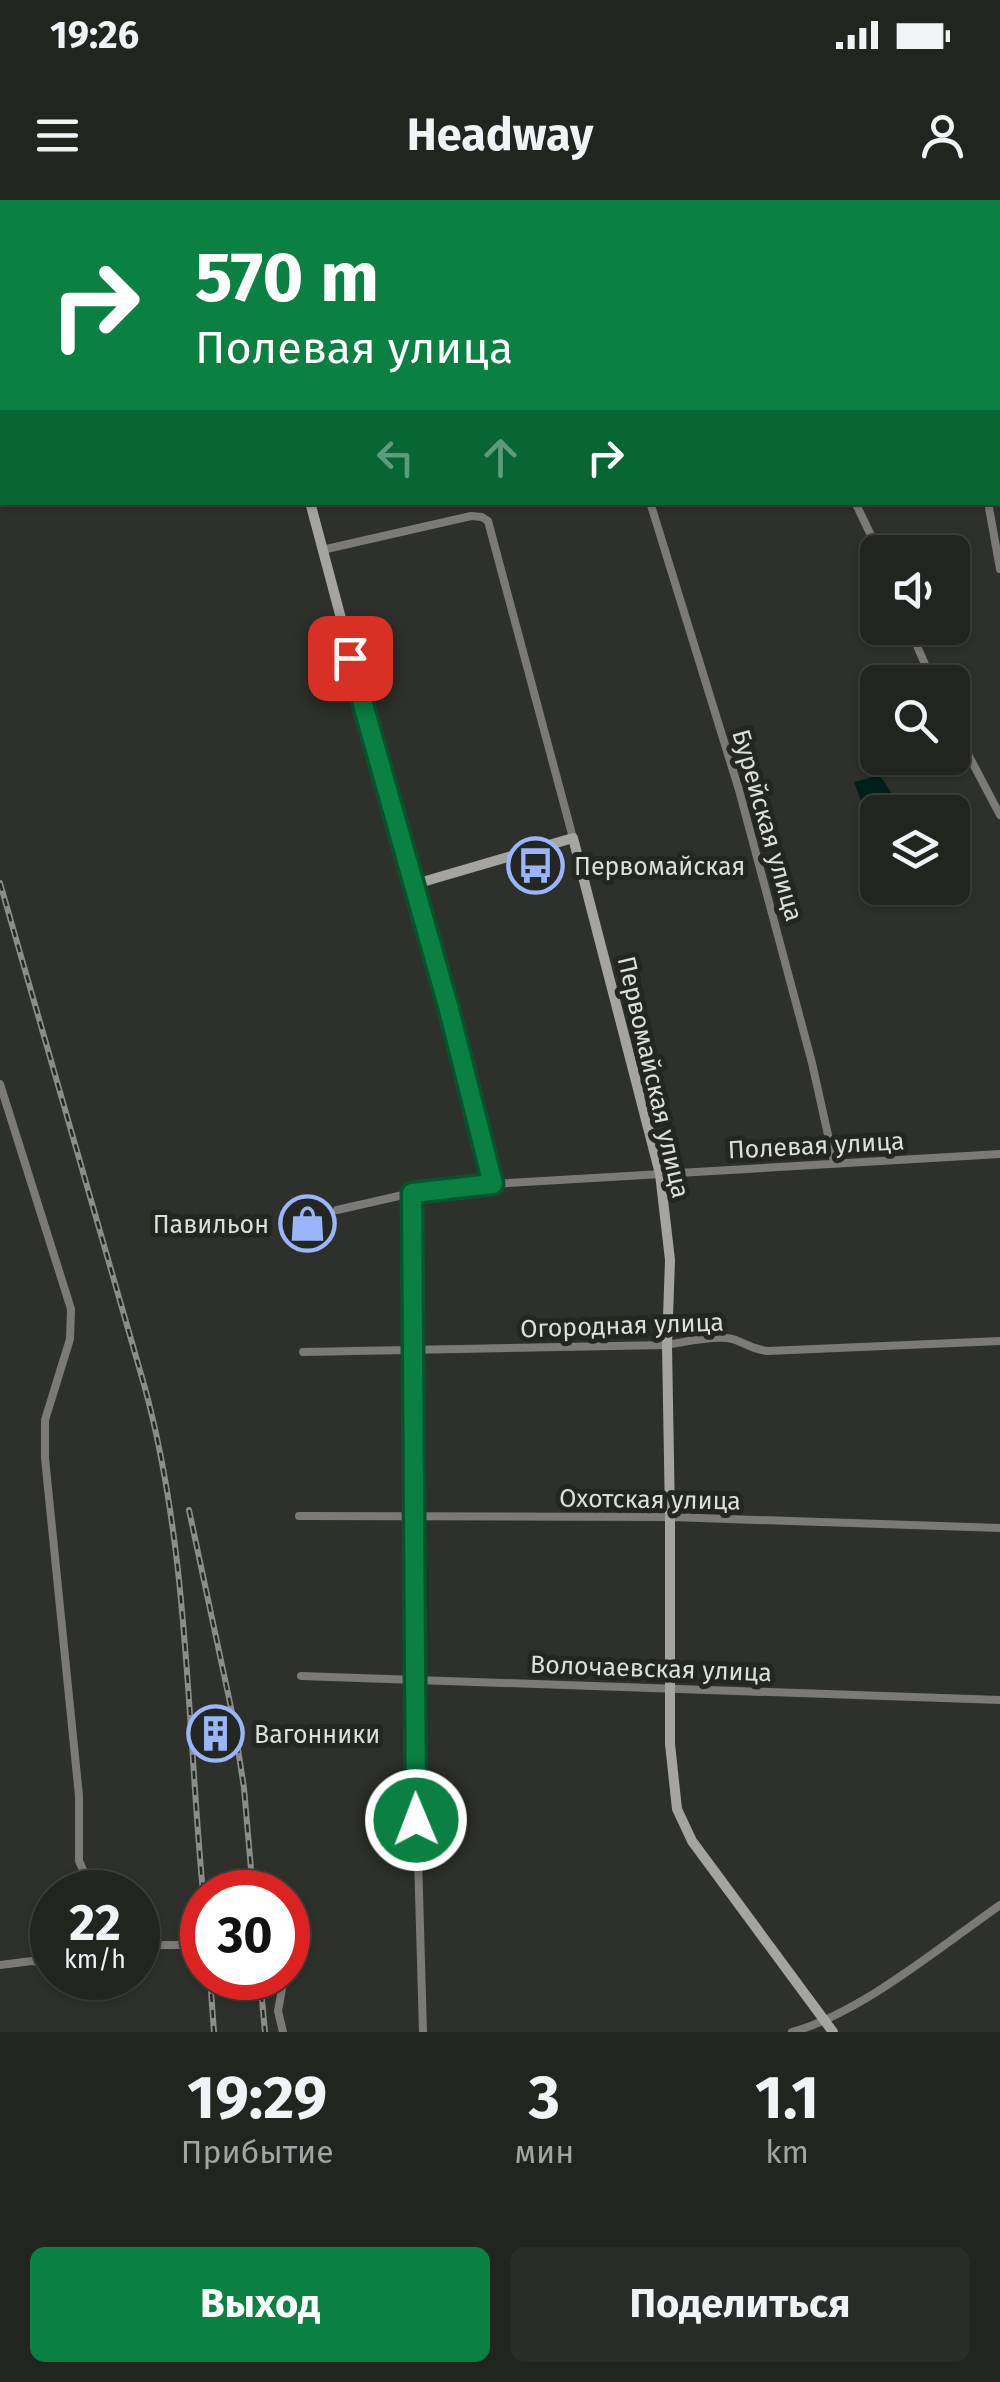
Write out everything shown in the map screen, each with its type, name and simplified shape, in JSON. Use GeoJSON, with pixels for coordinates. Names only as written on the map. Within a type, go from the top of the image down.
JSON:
{"type":"FeatureCollection","features":[{"type":"Feature","properties":{"kind":"main road"},"geometry":{"type":"LineString","coordinates":[[311,505],[412,885],[573,838]]}},
{"type":"Feature","properties":{"kind":"main road","name":"Первомайская улица"},"geometry":{"type":"LineString","coordinates":[[573,838],[660,1174],[670,1260],[666,1344],[670,1744],[675,1800],[692,1841],[833,2032]]}},
{"type":"Feature","properties":{"kind":"street","name":"Бурейская улица"},"geometry":{"type":"LineString","coordinates":[[651,505],[739,790],[812,1063],[834,1162]]}},
{"type":"Feature","properties":{"kind":"street"},"geometry":{"type":"LineString","coordinates":[[856,505],[871,535]]}},
{"type":"Feature","properties":{"kind":"street"},"geometry":{"type":"LineString","coordinates":[[989,505],[1000,569]]}},
{"type":"Feature","properties":{"kind":"street","name":"Первомайская улица"},"geometry":{"type":"LineString","coordinates":[[322,550],[470,516],[482,516],[488,521],[573,838]]}},
{"type":"Feature","properties":{"kind":"street"},"geometry":{"type":"LineString","coordinates":[[970,758],[1000,814]]}},
{"type":"Feature","properties":{"kind":"street"},"geometry":{"type":"LineString","coordinates":[[412,885],[448,1006],[493,1184]]}},
{"type":"Feature","properties":{"kind":"street"},"geometry":{"type":"LineString","coordinates":[[0,1084],[70,1309],[70,1339],[45,1420],[45,1458],[79,1796],[78,1862],[82,1870]]}},
{"type":"Feature","properties":{"kind":"street","name":"Полевая улица"},"geometry":{"type":"LineString","coordinates":[[337,1210],[412,1193],[493,1184],[1000,1154]]}},
{"type":"Feature","properties":{"kind":"street"},"geometry":{"type":"LineString","coordinates":[[412,1193],[413,1682],[423,2032]]}},
{"type":"Feature","properties":{"kind":"street","name":"Огородная улица"},"geometry":{"type":"LineString","coordinates":[[304,1352],[666,1344],[718,1338],[734,1339],[750,1349],[768,1350],[1000,1341]]}},
{"type":"Feature","properties":{"kind":"street","name":"Охотская улица"},"geometry":{"type":"LineString","coordinates":[[299,1516],[670,1517],[1000,1528]]}},
{"type":"Feature","properties":{"kind":"street","name":"Волочаевская улица"},"geometry":{"type":"LineString","coordinates":[[301,1676],[1000,1700]]}},
{"type":"Feature","properties":{"kind":"street"},"geometry":{"type":"LineString","coordinates":[[792,2032],[825,2021],[1000,1906]]}},
{"type":"Feature","properties":{"kind":"street"},"geometry":{"type":"LineString","coordinates":[[0,1965],[30,1961]]}},
{"type":"Feature","properties":{"kind":"street"},"geometry":{"type":"LineString","coordinates":[[280,2000],[282,2032]]}},
{"type":"Feature","properties":{"kind":"water"},"geometry":{"type":"Polygon","coordinates":[[[880,775],[893,795],[860,798],[854,782],[880,775]]]}},
{"type":"Feature","properties":{"kind":"railway"},"geometry":{"type":"LineString","coordinates":[[0,883],[145,1388],[159,1450],[178,1575],[201,1870]]}},
{"type":"Feature","properties":{"kind":"railway"},"geometry":{"type":"LineString","coordinates":[[189,1510],[233,1717],[251,1870]]}},
{"type":"Feature","properties":{"kind":"railway"},"geometry":{"type":"LineString","coordinates":[[212,2000],[214,2032]]}},
{"type":"Feature","properties":{"kind":"railway"},"geometry":{"type":"LineString","coordinates":[[262,2000],[265,2032]]}},
{"type":"Feature","properties":{"kind":"place","name":"Первомайская"},"geometry":{"type":"Point","coordinates":[535,866]}},
{"type":"Feature","properties":{"kind":"place","name":"Павильон"},"geometry":{"type":"Point","coordinates":[308,1224]}},
{"type":"Feature","properties":{"kind":"place","name":"Вагонники"},"geometry":{"type":"Point","coordinates":[215,1734]}},
{"type":"Feature","properties":{"kind":"route"},"geometry":{"type":"LineString","coordinates":[[350,658],[448,1006],[493,1184],[412,1193],[416,1820]]}}]}
